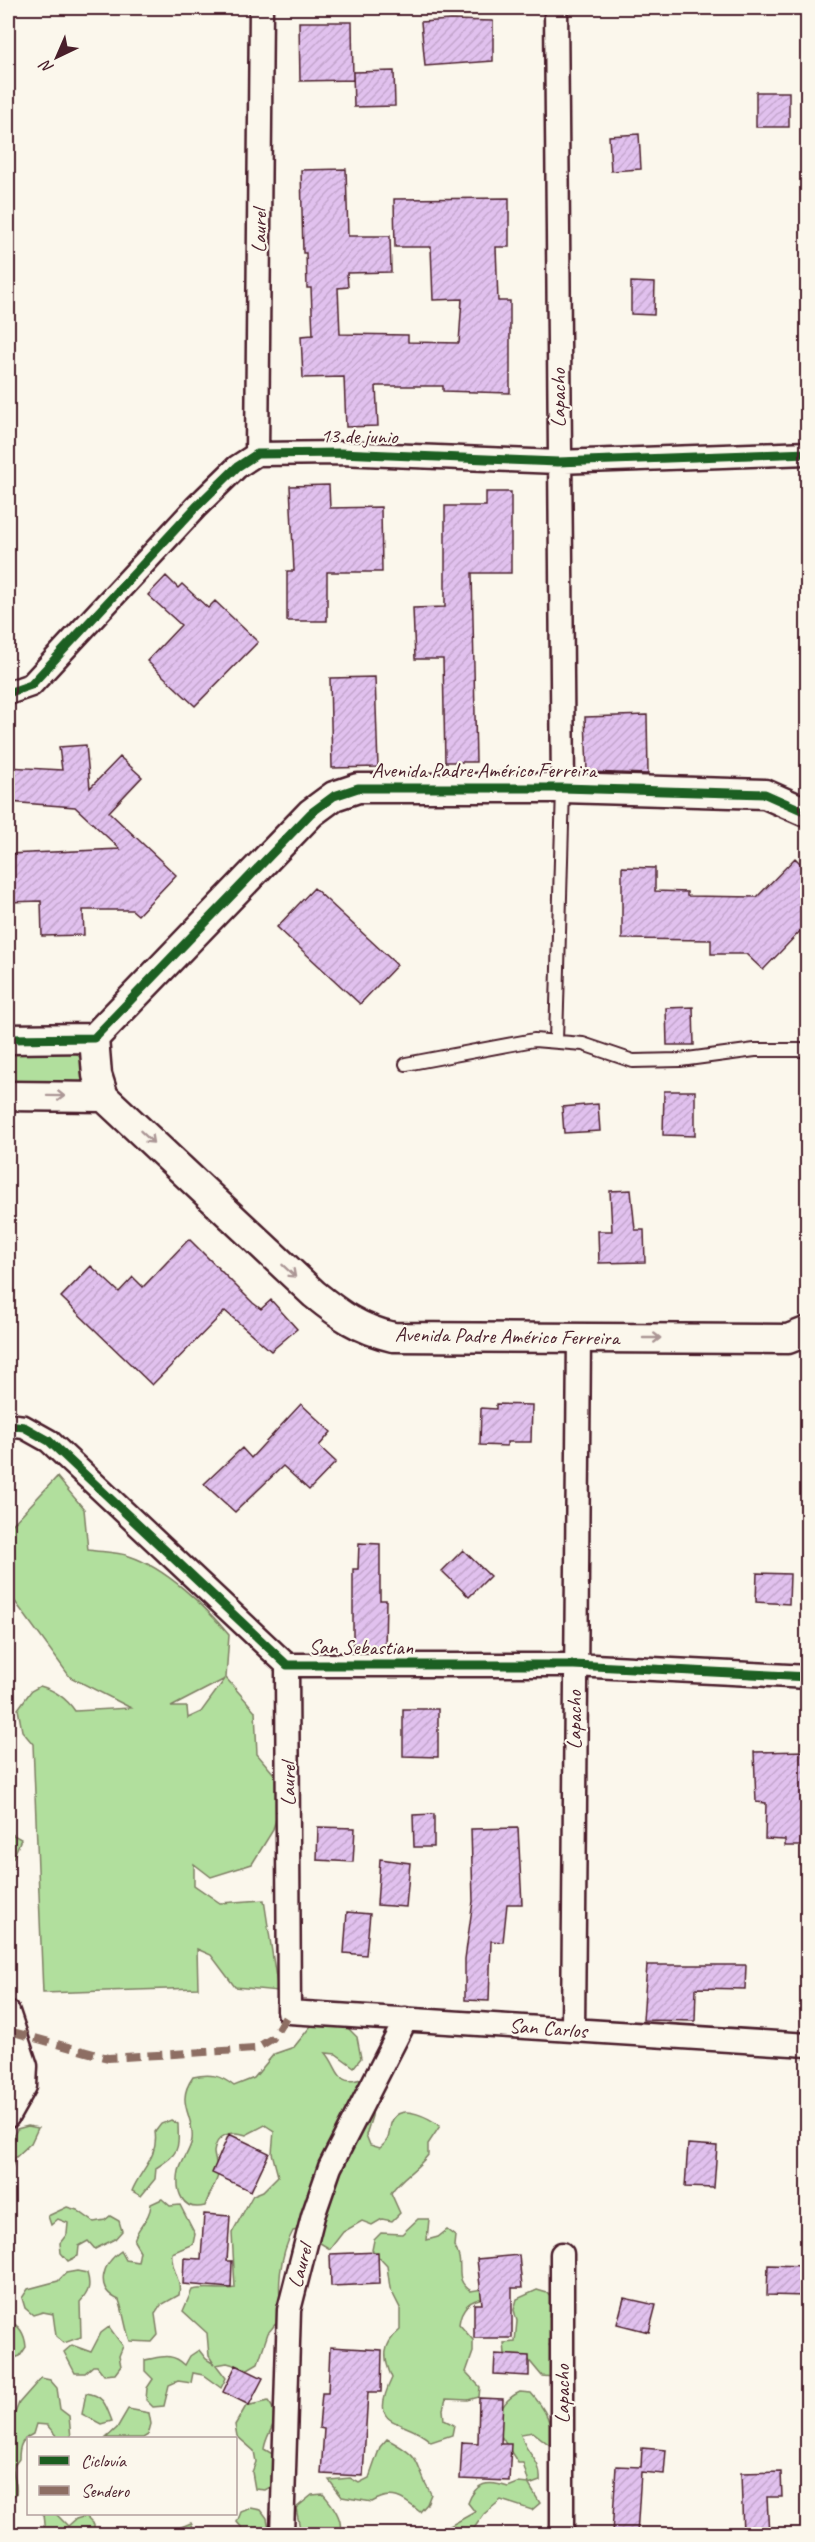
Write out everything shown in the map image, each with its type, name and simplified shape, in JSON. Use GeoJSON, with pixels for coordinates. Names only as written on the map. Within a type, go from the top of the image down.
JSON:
{"type":"FeatureCollection","features":[{"type":"Feature","properties":{"kind":"street","name":"Laurel"},"geometry":{"type":"LineString","coordinates":[[257,454],[261,8]]}},
{"type":"Feature","properties":{"kind":"street","name":"Lapacho"},"geometry":{"type":"LineString","coordinates":[[556,8],[558,462],[563,788]]}},
{"type":"Feature","properties":{"kind":"street","name":"13 de junio"},"geometry":{"type":"LineString","coordinates":[[257,454],[340,453],[558,462],[807,453]]}},
{"type":"Feature","properties":{"kind":"street"},"geometry":{"type":"LineString","coordinates":[[8,693],[31,685],[196,507],[237,467],[257,454]]}},
{"type":"Feature","properties":{"kind":"street","name":"Avenida Padre Américo Ferreira"},"geometry":{"type":"LineString","coordinates":[[94,1038],[311,813],[334,796],[358,788],[563,788],[765,794],[807,813]]}},
{"type":"Feature","properties":{"kind":"street"},"geometry":{"type":"LineString","coordinates":[[8,1039],[94,1038],[97,1075],[104,1097],[8,1096]]}},
{"type":"Feature","properties":{"kind":"street","name":"Avenida Padre Américo Ferreira"},"geometry":{"type":"LineString","coordinates":[[104,1097],[314,1294],[339,1314],[367,1331],[393,1337],[788,1339],[807,1331]]}},
{"type":"Feature","properties":{"kind":"street","name":"Lapacho"},"geometry":{"type":"LineString","coordinates":[[573,2030],[574,1665],[579,1338]]}},
{"type":"Feature","properties":{"kind":"street","name":"San Sebastian"},"geometry":{"type":"LineString","coordinates":[[8,1425],[24,1427],[49,1441],[287,1665],[574,1665],[807,1677]]}},
{"type":"Feature","properties":{"kind":"street","name":"Laurel"},"geometry":{"type":"LineString","coordinates":[[287,1665],[289,2012]]}},
{"type":"Feature","properties":{"kind":"street","name":"San Carlos"},"geometry":{"type":"LineString","coordinates":[[289,2012],[807,2045]]}},
{"type":"Feature","properties":{"kind":"street","name":"Laurel"},"geometry":{"type":"LineString","coordinates":[[282,2535],[289,2310],[314,2216],[330,2167],[406,2019]]}},
{"type":"Feature","properties":{"kind":"street"},"geometry":{"type":"LineString","coordinates":[[8,2116],[25,2086],[26,2066],[9,2025]]}},
{"type":"Feature","properties":{"kind":"street","name":"Lapacho"},"geometry":{"type":"LineString","coordinates":[[562,2254],[562,2535]]}},
{"type":"Feature","properties":{"kind":"lane"},"geometry":{"type":"LineString","coordinates":[[556,1041],[563,788]]}},
{"type":"Feature","properties":{"kind":"lane"},"geometry":{"type":"LineString","coordinates":[[406,1064],[534,1040],[583,1044],[633,1060],[680,1060],[754,1050],[807,1050]]}},
{"type":"Feature","properties":{"kind":"green space"},"geometry":{"type":"Polygon","coordinates":[[[8,1047],[73,1048],[83,1062],[83,1086],[8,1098],[8,1047]]]}},
{"type":"Feature","properties":{"kind":"green space"},"geometry":{"type":"Polygon","coordinates":[[[57,1477],[84,1509],[88,1550],[124,1555],[157,1569],[197,1600],[229,1635],[226,1678],[255,1711],[257,1754],[284,1786],[273,1830],[252,1864],[211,1877],[194,1864],[194,1885],[220,1903],[264,1900],[278,1991],[235,1987],[211,1955],[197,1949],[198,1988],[43,1993],[33,1744],[22,1731],[18,1709],[31,1691],[40,1686],[60,1696],[75,1711],[131,1708],[70,1677],[8,1592],[8,1529],[57,1477]],[[225,1679],[171,1707],[187,1707],[188,1718],[201,1712],[225,1679]]]}},
{"type":"Feature","properties":{"kind":"green space"},"geometry":{"type":"Polygon","coordinates":[[[8,1832],[21,1839],[13,1858],[8,1860],[8,1832]]]}},
{"type":"Feature","properties":{"kind":"green space"},"geometry":{"type":"Polygon","coordinates":[[[314,2022],[342,2022],[357,2037],[361,2058],[354,2067],[336,2054],[326,2053],[342,2078],[353,2081],[361,2079],[374,2094],[372,2116],[366,2135],[370,2145],[380,2148],[387,2141],[393,2119],[398,2114],[410,2112],[424,2116],[440,2126],[428,2144],[428,2155],[399,2182],[391,2193],[400,2213],[392,2221],[382,2219],[372,2225],[362,2221],[343,2232],[330,2249],[320,2243],[317,2233],[304,2229],[293,2231],[288,2241],[280,2273],[282,2316],[268,2333],[258,2363],[248,2369],[227,2363],[216,2365],[226,2378],[221,2388],[203,2375],[193,2373],[191,2383],[178,2381],[169,2385],[164,2406],[153,2407],[146,2400],[147,2388],[153,2379],[145,2371],[145,2360],[171,2357],[185,2365],[190,2356],[199,2350],[206,2359],[214,2364],[209,2356],[207,2333],[183,2311],[192,2290],[235,2288],[232,2233],[253,2195],[263,2191],[278,2176],[272,2153],[274,2131],[265,2125],[246,2135],[230,2133],[221,2137],[215,2146],[214,2155],[218,2175],[205,2206],[197,2207],[186,2203],[179,2192],[178,2178],[180,2167],[192,2140],[191,2123],[185,2102],[188,2086],[193,2077],[199,2076],[215,2076],[234,2086],[254,2078],[274,2054],[294,2047],[314,2022]]]}},
{"type":"Feature","properties":{"kind":"green space"},"geometry":{"type":"Polygon","coordinates":[[[171,2120],[178,2124],[178,2146],[169,2159],[156,2168],[155,2179],[141,2196],[132,2191],[152,2156],[155,2132],[161,2124],[171,2120]]]}},
{"type":"Feature","properties":{"kind":"green space"},"geometry":{"type":"Polygon","coordinates":[[[28,2126],[38,2128],[31,2143],[15,2158],[8,2179],[8,2148],[17,2129],[28,2126]]]}},
{"type":"Feature","properties":{"kind":"green space"},"geometry":{"type":"Polygon","coordinates":[[[162,2199],[170,2206],[180,2205],[195,2234],[193,2244],[172,2253],[179,2284],[179,2295],[161,2305],[155,2314],[158,2335],[152,2342],[130,2341],[119,2300],[106,2290],[105,2269],[114,2256],[121,2251],[126,2260],[138,2262],[140,2251],[134,2241],[148,2215],[151,2204],[162,2199]]]}},
{"type":"Feature","properties":{"kind":"green space"},"geometry":{"type":"Polygon","coordinates":[[[67,2207],[77,2210],[94,2222],[105,2220],[110,2216],[119,2221],[122,2231],[115,2239],[95,2249],[88,2241],[79,2246],[78,2256],[68,2261],[61,2253],[60,2243],[67,2234],[68,2223],[58,2219],[51,2225],[48,2216],[67,2207]]]}},
{"type":"Feature","properties":{"kind":"green space"},"geometry":{"type":"Polygon","coordinates":[[[418,2219],[429,2219],[427,2240],[438,2237],[447,2230],[455,2236],[454,2246],[458,2253],[462,2281],[471,2291],[482,2289],[486,2298],[475,2300],[467,2305],[459,2324],[473,2340],[473,2352],[466,2372],[480,2387],[479,2397],[468,2400],[446,2399],[443,2409],[444,2420],[454,2425],[452,2435],[431,2442],[421,2434],[392,2420],[386,2415],[383,2407],[392,2378],[386,2352],[390,2341],[400,2330],[400,2308],[390,2288],[387,2266],[372,2250],[374,2240],[381,2233],[402,2234],[418,2219]]]}},
{"type":"Feature","properties":{"kind":"green space"},"geometry":{"type":"Polygon","coordinates":[[[77,2271],[87,2273],[89,2282],[87,2292],[80,2302],[81,2337],[64,2343],[56,2336],[53,2314],[43,2312],[33,2315],[25,2308],[22,2298],[28,2289],[58,2281],[66,2273],[77,2271]]]}},
{"type":"Feature","properties":{"kind":"green space"},"geometry":{"type":"Polygon","coordinates":[[[537,2290],[547,2293],[553,2301],[549,2315],[554,2336],[549,2345],[554,2355],[553,2377],[542,2376],[527,2358],[505,2354],[504,2343],[515,2342],[517,2321],[514,2310],[517,2299],[537,2290]]]}},
{"type":"Feature","properties":{"kind":"green space"},"geometry":{"type":"Polygon","coordinates":[[[8,2321],[21,2331],[26,2347],[20,2356],[8,2360],[8,2321]]]}},
{"type":"Feature","properties":{"kind":"green space"},"geometry":{"type":"Polygon","coordinates":[[[109,2327],[123,2346],[119,2356],[121,2366],[115,2374],[104,2375],[97,2366],[93,2366],[85,2373],[75,2373],[64,2352],[72,2345],[91,2352],[101,2333],[109,2327]]]}},
{"type":"Feature","properties":{"kind":"green space"},"geometry":{"type":"Polygon","coordinates":[[[41,2378],[50,2380],[57,2388],[60,2409],[69,2416],[71,2437],[57,2437],[47,2425],[36,2424],[33,2434],[23,2441],[20,2447],[19,2459],[13,2467],[16,2494],[8,2499],[8,2416],[15,2413],[19,2403],[41,2378]]]}},
{"type":"Feature","properties":{"kind":"green space"},"geometry":{"type":"Polygon","coordinates":[[[520,2392],[531,2393],[536,2399],[547,2417],[551,2430],[551,2446],[533,2432],[521,2434],[540,2473],[540,2481],[529,2485],[540,2503],[532,2510],[501,2500],[484,2514],[470,2534],[446,2534],[448,2527],[475,2512],[468,2503],[479,2487],[489,2483],[508,2487],[518,2483],[529,2484],[523,2463],[518,2463],[494,2425],[507,2402],[520,2392]]]}},
{"type":"Feature","properties":{"kind":"green space"},"geometry":{"type":"Polygon","coordinates":[[[86,2393],[101,2399],[112,2421],[101,2424],[82,2414],[86,2393]]]}},
{"type":"Feature","properties":{"kind":"green space"},"geometry":{"type":"Polygon","coordinates":[[[268,2401],[273,2408],[275,2419],[264,2449],[281,2459],[274,2485],[265,2490],[255,2489],[252,2472],[256,2462],[254,2451],[237,2436],[235,2425],[246,2406],[268,2401]]]}},
{"type":"Feature","properties":{"kind":"green space"},"geometry":{"type":"Polygon","coordinates":[[[128,2409],[149,2413],[151,2424],[148,2435],[145,2437],[107,2437],[117,2428],[128,2409]]]}},
{"type":"Feature","properties":{"kind":"green space"},"geometry":{"type":"Polygon","coordinates":[[[387,2439],[413,2457],[431,2494],[427,2504],[420,2512],[397,2497],[379,2498],[372,2502],[342,2497],[329,2480],[350,2478],[359,2483],[369,2478],[380,2447],[387,2439]]]}},
{"type":"Feature","properties":{"kind":"green space"},"geometry":{"type":"Polygon","coordinates":[[[323,2494],[339,2518],[339,2534],[301,2534],[296,2508],[312,2495],[323,2494]]]}},
{"type":"Feature","properties":{"kind":"green space"},"geometry":{"type":"Polygon","coordinates":[[[251,2508],[261,2510],[267,2518],[270,2534],[247,2534],[237,2522],[241,2512],[251,2508]]]}},
{"type":"Feature","properties":{"kind":"green space"},"geometry":{"type":"Polygon","coordinates":[[[43,2515],[57,2515],[68,2526],[76,2519],[86,2516],[94,2524],[94,2534],[45,2534],[43,2515]]]}},
{"type":"Feature","properties":{"kind":"green space"},"geometry":{"type":"Polygon","coordinates":[[[191,2523],[196,2533],[205,2534],[177,2534],[181,2527],[191,2523]]]}},
{"type":"Feature","properties":{"kind":"building"},"geometry":{"type":"Polygon","coordinates":[[[493,21],[493,61],[425,66],[421,22],[493,21]]]}},
{"type":"Feature","properties":{"kind":"building"},"geometry":{"type":"Polygon","coordinates":[[[299,22],[352,22],[353,80],[300,81],[299,22]]]}},
{"type":"Feature","properties":{"kind":"building"},"geometry":{"type":"Polygon","coordinates":[[[394,71],[395,106],[354,107],[353,72],[394,71]]]}},
{"type":"Feature","properties":{"kind":"building"},"geometry":{"type":"Polygon","coordinates":[[[756,92],[789,92],[789,127],[756,127],[756,92]]]}},
{"type":"Feature","properties":{"kind":"building"},"geometry":{"type":"Polygon","coordinates":[[[639,134],[641,169],[611,171],[609,136],[639,134]]]}},
{"type":"Feature","properties":{"kind":"building"},"geometry":{"type":"Polygon","coordinates":[[[346,169],[348,236],[390,236],[391,272],[347,273],[348,287],[338,288],[340,334],[408,335],[408,342],[459,343],[462,299],[433,300],[431,247],[395,247],[394,199],[509,198],[509,247],[496,247],[498,301],[510,301],[510,393],[443,391],[443,386],[376,386],[378,426],[346,427],[344,377],[303,378],[301,336],[313,335],[311,288],[307,288],[306,253],[303,253],[301,170],[346,169]]]}},
{"type":"Feature","properties":{"kind":"building"},"geometry":{"type":"Polygon","coordinates":[[[631,282],[655,283],[654,315],[631,314],[631,282]]]}},
{"type":"Feature","properties":{"kind":"building"},"geometry":{"type":"Polygon","coordinates":[[[329,485],[330,508],[381,507],[382,572],[327,572],[327,621],[287,621],[287,571],[294,571],[290,486],[329,485]]]}},
{"type":"Feature","properties":{"kind":"building"},"geometry":{"type":"Polygon","coordinates":[[[486,492],[511,492],[511,573],[472,573],[476,762],[445,762],[443,659],[415,659],[413,608],[445,607],[445,506],[486,506],[486,492]]]}},
{"type":"Feature","properties":{"kind":"building"},"geometry":{"type":"Polygon","coordinates":[[[166,576],[178,588],[182,584],[208,608],[215,601],[258,642],[195,706],[147,661],[181,625],[148,595],[166,576]]]}},
{"type":"Feature","properties":{"kind":"building"},"geometry":{"type":"Polygon","coordinates":[[[375,677],[378,767],[332,768],[330,678],[375,677]]]}},
{"type":"Feature","properties":{"kind":"building"},"geometry":{"type":"Polygon","coordinates":[[[647,715],[648,774],[587,772],[585,717],[647,715]]]}},
{"type":"Feature","properties":{"kind":"building"},"geometry":{"type":"Polygon","coordinates":[[[86,745],[90,788],[120,757],[142,777],[109,812],[176,875],[138,915],[132,910],[83,910],[84,935],[42,936],[41,901],[8,902],[8,854],[120,849],[75,807],[8,802],[8,767],[62,770],[59,747],[86,745]]]}},
{"type":"Feature","properties":{"kind":"building"},"geometry":{"type":"Polygon","coordinates":[[[795,858],[807,870],[807,924],[763,970],[746,954],[711,954],[711,940],[622,939],[622,867],[655,868],[655,891],[687,892],[687,896],[757,897],[795,858]]]}},
{"type":"Feature","properties":{"kind":"building"},"geometry":{"type":"Polygon","coordinates":[[[314,888],[397,965],[360,1004],[277,927],[314,888]]]}},
{"type":"Feature","properties":{"kind":"building"},"geometry":{"type":"Polygon","coordinates":[[[693,1007],[694,1045],[667,1045],[666,1008],[693,1007]]]}},
{"type":"Feature","properties":{"kind":"building"},"geometry":{"type":"Polygon","coordinates":[[[664,1091],[695,1091],[695,1136],[663,1135],[664,1091]]]}},
{"type":"Feature","properties":{"kind":"building"},"geometry":{"type":"Polygon","coordinates":[[[598,1104],[600,1131],[564,1133],[562,1107],[598,1104]]]}},
{"type":"Feature","properties":{"kind":"building"},"geometry":{"type":"Polygon","coordinates":[[[631,1190],[635,1230],[644,1230],[645,1262],[599,1263],[598,1231],[612,1231],[610,1191],[631,1190]]]}},
{"type":"Feature","properties":{"kind":"building"},"geometry":{"type":"Polygon","coordinates":[[[189,1239],[253,1303],[261,1309],[271,1300],[297,1329],[271,1351],[225,1311],[152,1385],[61,1297],[91,1266],[119,1292],[133,1277],[143,1287],[189,1239]]]}},
{"type":"Feature","properties":{"kind":"building"},"geometry":{"type":"Polygon","coordinates":[[[301,1404],[331,1432],[319,1446],[336,1462],[309,1490],[283,1466],[235,1512],[204,1484],[242,1448],[251,1458],[301,1404]]]}},
{"type":"Feature","properties":{"kind":"building"},"geometry":{"type":"Polygon","coordinates":[[[496,1404],[532,1405],[531,1442],[507,1442],[507,1446],[480,1445],[481,1408],[496,1409],[496,1404]]]}},
{"type":"Feature","properties":{"kind":"building"},"geometry":{"type":"Polygon","coordinates":[[[359,1543],[380,1544],[380,1600],[386,1600],[385,1647],[353,1647],[353,1569],[358,1569],[359,1543]]]}},
{"type":"Feature","properties":{"kind":"building"},"geometry":{"type":"Polygon","coordinates":[[[463,1550],[490,1576],[469,1597],[442,1571],[463,1550]]]}},
{"type":"Feature","properties":{"kind":"building"},"geometry":{"type":"Polygon","coordinates":[[[757,1573],[790,1574],[789,1604],[756,1602],[757,1573]]]}},
{"type":"Feature","properties":{"kind":"building"},"geometry":{"type":"Polygon","coordinates":[[[403,1709],[438,1709],[438,1757],[403,1756],[403,1709]]]}},
{"type":"Feature","properties":{"kind":"building"},"geometry":{"type":"Polygon","coordinates":[[[807,1751],[805,1846],[785,1846],[785,1840],[765,1839],[766,1803],[756,1802],[754,1752],[807,1751]]]}},
{"type":"Feature","properties":{"kind":"building"},"geometry":{"type":"Polygon","coordinates":[[[434,1814],[434,1847],[414,1847],[413,1815],[434,1814]]]}},
{"type":"Feature","properties":{"kind":"building"},"geometry":{"type":"Polygon","coordinates":[[[318,1827],[355,1828],[353,1862],[317,1860],[318,1827]]]}},
{"type":"Feature","properties":{"kind":"building"},"geometry":{"type":"Polygon","coordinates":[[[518,1828],[522,1904],[507,1904],[503,1942],[491,1941],[489,2001],[465,2000],[465,1959],[473,1901],[471,1829],[518,1828]]]}},
{"type":"Feature","properties":{"kind":"building"},"geometry":{"type":"Polygon","coordinates":[[[380,1859],[410,1863],[406,1907],[377,1905],[380,1859]]]}},
{"type":"Feature","properties":{"kind":"building"},"geometry":{"type":"Polygon","coordinates":[[[347,1912],[370,1914],[366,1955],[344,1953],[347,1912]]]}},
{"type":"Feature","properties":{"kind":"building"},"geometry":{"type":"Polygon","coordinates":[[[647,1965],[746,1965],[745,1989],[696,1988],[695,2021],[643,2020],[647,1965]]]}},
{"type":"Feature","properties":{"kind":"building"},"geometry":{"type":"Polygon","coordinates":[[[229,2134],[269,2153],[251,2191],[212,2173],[229,2134]]]}},
{"type":"Feature","properties":{"kind":"building"},"geometry":{"type":"Polygon","coordinates":[[[688,2144],[717,2146],[714,2188],[685,2187],[688,2144]]]}},
{"type":"Feature","properties":{"kind":"building"},"geometry":{"type":"Polygon","coordinates":[[[204,2214],[230,2216],[227,2261],[232,2261],[231,2288],[183,2284],[184,2258],[201,2259],[204,2214]]]}},
{"type":"Feature","properties":{"kind":"building"},"geometry":{"type":"Polygon","coordinates":[[[378,2252],[379,2284],[331,2286],[330,2254],[378,2252]]]}},
{"type":"Feature","properties":{"kind":"building"},"geometry":{"type":"Polygon","coordinates":[[[519,2255],[522,2288],[512,2288],[512,2338],[474,2338],[474,2304],[482,2304],[477,2259],[519,2255]]]}},
{"type":"Feature","properties":{"kind":"building"},"geometry":{"type":"Polygon","coordinates":[[[768,2265],[807,2266],[807,2296],[767,2295],[768,2265]]]}},
{"type":"Feature","properties":{"kind":"building"},"geometry":{"type":"Polygon","coordinates":[[[624,2298],[656,2305],[649,2332],[617,2324],[624,2298]]]}},
{"type":"Feature","properties":{"kind":"building"},"geometry":{"type":"Polygon","coordinates":[[[330,2347],[382,2350],[381,2392],[368,2392],[363,2476],[321,2474],[324,2429],[319,2428],[322,2393],[328,2393],[330,2347]]]}},
{"type":"Feature","properties":{"kind":"building"},"geometry":{"type":"Polygon","coordinates":[[[495,2354],[529,2356],[529,2376],[494,2374],[495,2354]]]}},
{"type":"Feature","properties":{"kind":"building"},"geometry":{"type":"Polygon","coordinates":[[[236,2365],[263,2378],[249,2405],[223,2392],[236,2365]]]}},
{"type":"Feature","properties":{"kind":"building"},"geometry":{"type":"Polygon","coordinates":[[[479,2398],[503,2399],[501,2444],[511,2444],[509,2481],[460,2479],[462,2442],[478,2443],[479,2398]]]}},
{"type":"Feature","properties":{"kind":"building"},"geometry":{"type":"Polygon","coordinates":[[[642,2448],[666,2450],[664,2474],[641,2472],[637,2535],[612,2535],[616,2466],[641,2467],[642,2448]]]}},
{"type":"Feature","properties":{"kind":"building"},"geometry":{"type":"Polygon","coordinates":[[[781,2472],[782,2497],[767,2497],[769,2535],[743,2535],[741,2473],[781,2472]]]}},
{"type":"Feature","properties":{"kind":"marked path"},"geometry":{"type":"LineString","coordinates":[[13,2032],[108,2058],[255,2049],[273,2038],[289,2012]]}},
{"type":"Feature","properties":{"kind":"cycle path"},"geometry":{"type":"LineString","coordinates":[[8,693],[31,685],[196,507],[237,467],[257,454],[340,453],[558,462],[808,453]]}},
{"type":"Feature","properties":{"kind":"cycle path"},"geometry":{"type":"LineString","coordinates":[[8,1039],[94,1038],[311,813],[334,796],[358,788],[563,788],[765,794],[808,813]]}},
{"type":"Feature","properties":{"kind":"cycle path"},"geometry":{"type":"LineString","coordinates":[[8,1425],[24,1427],[49,1441],[287,1665],[574,1665],[808,1677]]}}]}
